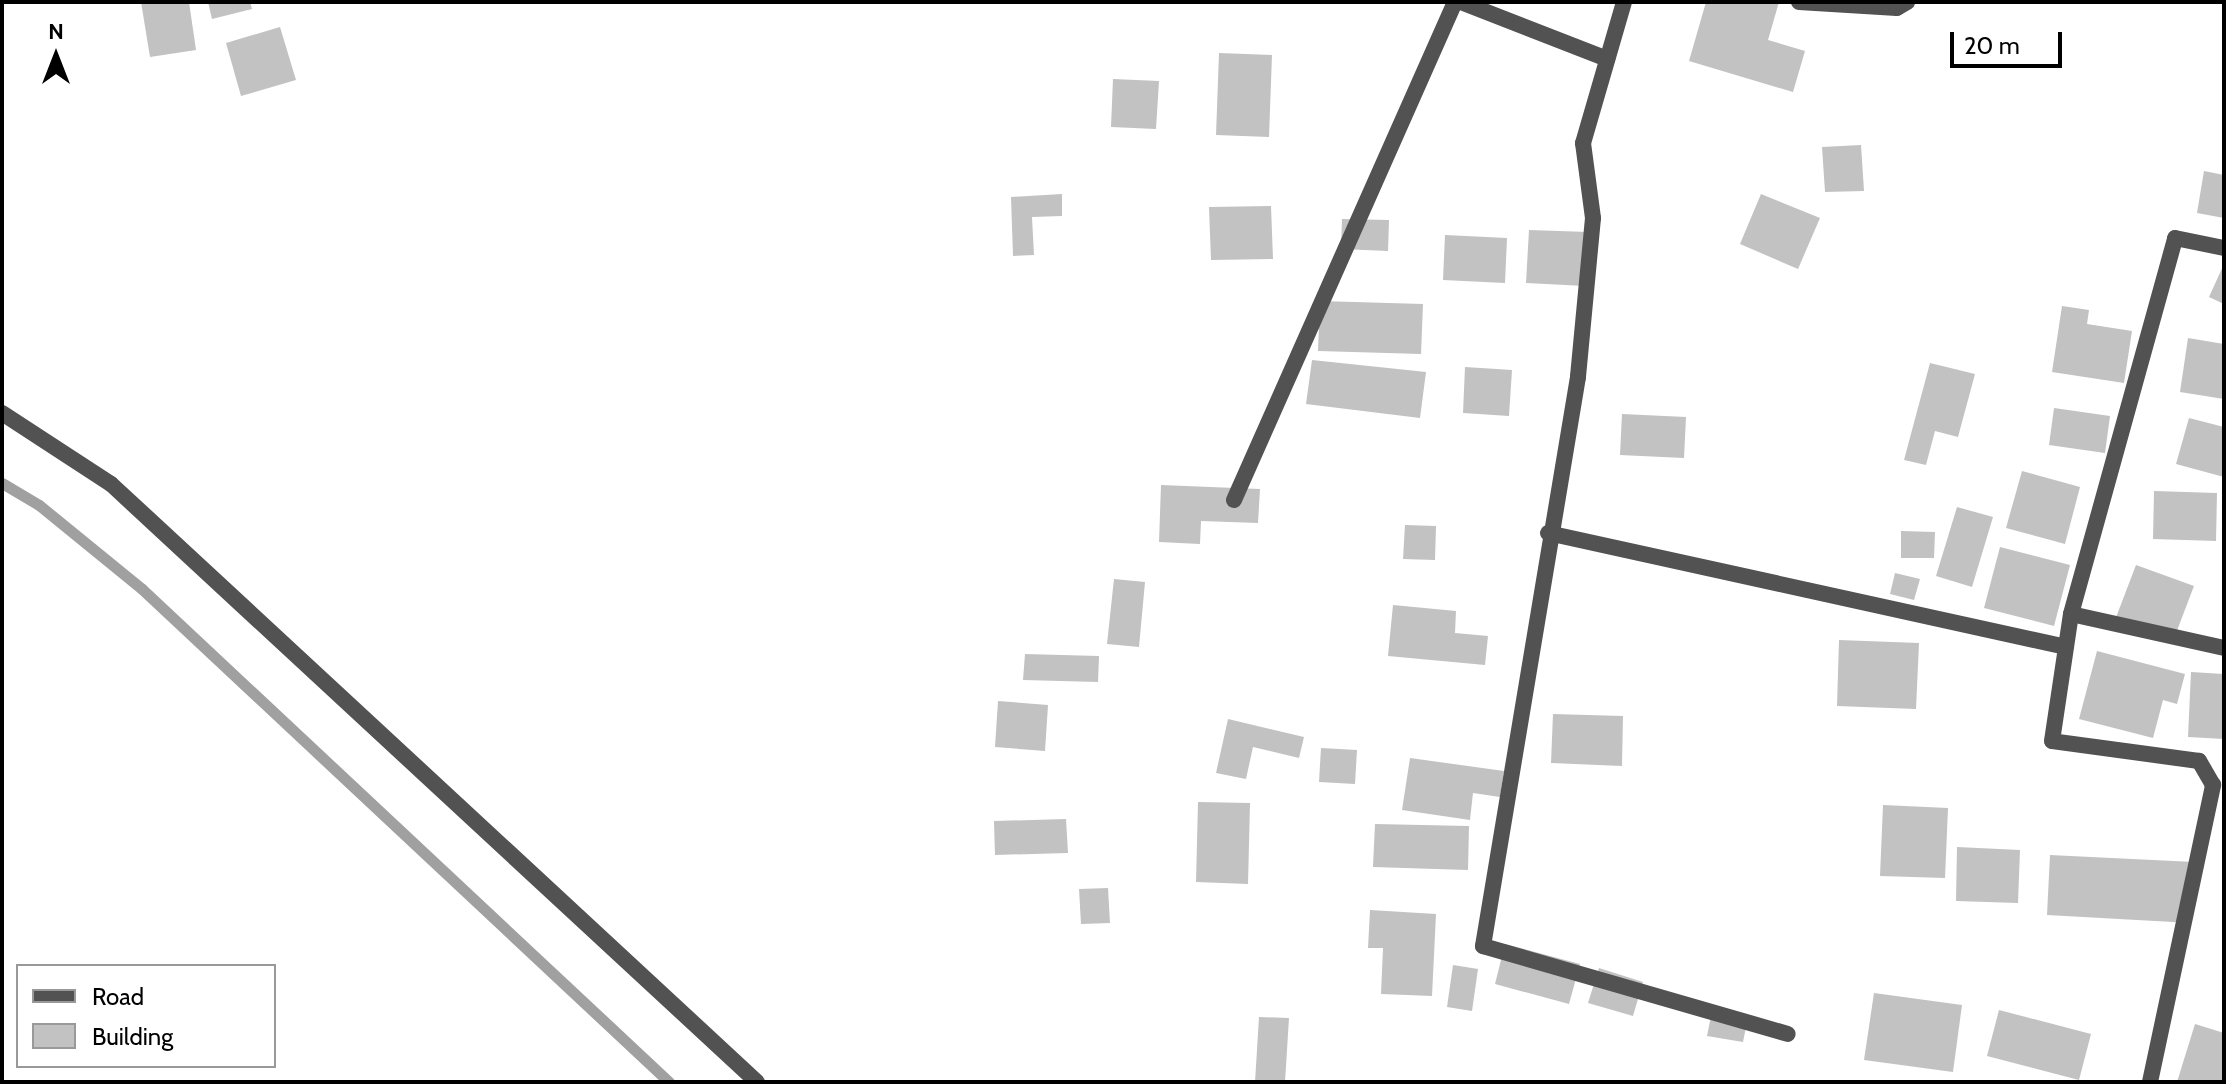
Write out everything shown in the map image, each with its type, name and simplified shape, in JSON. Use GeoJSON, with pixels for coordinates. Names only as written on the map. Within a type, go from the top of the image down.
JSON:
{"type":"FeatureCollection","features":[{"type":"Feature","properties":{"kind":"street"},"geometry":{"type":"LineString","coordinates":[[1234,500],[1458,2],[1607,59]]}},
{"type":"Feature","properties":{"kind":"street"},"geometry":{"type":"LineString","coordinates":[[1624,2],[1583,143],[1591,234],[1578,377],[1548,533],[1483,946],[1788,1034]]}},
{"type":"Feature","properties":{"kind":"street"},"geometry":{"type":"LineString","coordinates":[[1799,2],[1897,8],[1907,2]]}},
{"type":"Feature","properties":{"kind":"street"},"geometry":{"type":"LineString","coordinates":[[2150,1082],[2213,785],[2199,761],[2052,741],[2071,614],[2175,238],[2224,248]]}},
{"type":"Feature","properties":{"kind":"street"},"geometry":{"type":"LineString","coordinates":[[2,413],[111,484],[757,1082]]}},
{"type":"Feature","properties":{"kind":"street"},"geometry":{"type":"LineString","coordinates":[[1548,533],[2066,647]]}},
{"type":"Feature","properties":{"kind":"street"},"geometry":{"type":"LineString","coordinates":[[2071,614],[2224,648]]}},
{"type":"Feature","properties":{"kind":"building"},"geometry":{"type":"Polygon","coordinates":[[[141,2],[189,2],[196,50],[150,57],[141,2]]]}},
{"type":"Feature","properties":{"kind":"building"},"geometry":{"type":"Polygon","coordinates":[[[208,2],[250,2],[252,9],[212,19],[208,2]]]}},
{"type":"Feature","properties":{"kind":"building"},"geometry":{"type":"Polygon","coordinates":[[[1706,2],[1779,2],[1768,40],[1805,51],[1793,92],[1689,61],[1706,2]]]}},
{"type":"Feature","properties":{"kind":"building"},"geometry":{"type":"Polygon","coordinates":[[[280,27],[296,80],[241,96],[226,43],[280,27]]]}},
{"type":"Feature","properties":{"kind":"building"},"geometry":{"type":"Polygon","coordinates":[[[1219,53],[1272,55],[1269,137],[1216,135],[1219,53]]]}},
{"type":"Feature","properties":{"kind":"building"},"geometry":{"type":"Polygon","coordinates":[[[1113,79],[1159,81],[1156,129],[1111,127],[1113,79]]]}},
{"type":"Feature","properties":{"kind":"building"},"geometry":{"type":"Polygon","coordinates":[[[1861,145],[1864,191],[1825,192],[1822,147],[1861,145]]]}},
{"type":"Feature","properties":{"kind":"building"},"geometry":{"type":"Polygon","coordinates":[[[2204,171],[2224,175],[2224,218],[2197,213],[2204,171]]]}},
{"type":"Feature","properties":{"kind":"building"},"geometry":{"type":"Polygon","coordinates":[[[1062,194],[1062,216],[1032,217],[1034,255],[1013,256],[1011,197],[1062,194]]]}},
{"type":"Feature","properties":{"kind":"building"},"geometry":{"type":"Polygon","coordinates":[[[1761,194],[1820,218],[1798,269],[1740,244],[1761,194]]]}},
{"type":"Feature","properties":{"kind":"building"},"geometry":{"type":"Polygon","coordinates":[[[1271,206],[1273,259],[1211,260],[1209,207],[1271,206]]]}},
{"type":"Feature","properties":{"kind":"building"},"geometry":{"type":"Polygon","coordinates":[[[1342,219],[1389,220],[1388,251],[1341,249],[1342,219]]]}},
{"type":"Feature","properties":{"kind":"building"},"geometry":{"type":"Polygon","coordinates":[[[1529,230],[1588,232],[1585,286],[1526,283],[1529,230]]]}},
{"type":"Feature","properties":{"kind":"building"},"geometry":{"type":"Polygon","coordinates":[[[1445,235],[1507,238],[1505,283],[1443,280],[1445,235]]]}},
{"type":"Feature","properties":{"kind":"building"},"geometry":{"type":"Polygon","coordinates":[[[2224,264],[2224,304],[2209,297],[2224,264]]]}},
{"type":"Feature","properties":{"kind":"building"},"geometry":{"type":"Polygon","coordinates":[[[1320,301],[1423,304],[1421,354],[1318,351],[1320,301]]]}},
{"type":"Feature","properties":{"kind":"building"},"geometry":{"type":"Polygon","coordinates":[[[2062,306],[2089,310],[2087,324],[2132,331],[2124,383],[2052,372],[2062,306]]]}},
{"type":"Feature","properties":{"kind":"building"},"geometry":{"type":"Polygon","coordinates":[[[2188,338],[2224,344],[2224,399],[2180,392],[2188,338]]]}},
{"type":"Feature","properties":{"kind":"building"},"geometry":{"type":"Polygon","coordinates":[[[1312,360],[1426,372],[1420,418],[1306,404],[1312,360]]]}},
{"type":"Feature","properties":{"kind":"building"},"geometry":{"type":"Polygon","coordinates":[[[1930,363],[1975,374],[1958,437],[1935,431],[1926,465],[1904,460],[1930,363]]]}},
{"type":"Feature","properties":{"kind":"building"},"geometry":{"type":"Polygon","coordinates":[[[1465,367],[1512,370],[1509,416],[1463,413],[1465,367]]]}},
{"type":"Feature","properties":{"kind":"building"},"geometry":{"type":"Polygon","coordinates":[[[2054,408],[2110,416],[2105,453],[2049,445],[2054,408]]]}},
{"type":"Feature","properties":{"kind":"building"},"geometry":{"type":"Polygon","coordinates":[[[1622,414],[1686,417],[1684,458],[1620,455],[1622,414]]]}},
{"type":"Feature","properties":{"kind":"building"},"geometry":{"type":"Polygon","coordinates":[[[2189,418],[2224,427],[2224,477],[2176,464],[2189,418]]]}},
{"type":"Feature","properties":{"kind":"building"},"geometry":{"type":"Polygon","coordinates":[[[2022,471],[2080,487],[2065,544],[2006,528],[2022,471]]]}},
{"type":"Feature","properties":{"kind":"building"},"geometry":{"type":"Polygon","coordinates":[[[1161,485],[1260,489],[1258,523],[1201,521],[1200,544],[1159,542],[1161,485]]]}},
{"type":"Feature","properties":{"kind":"building"},"geometry":{"type":"Polygon","coordinates":[[[2154,491],[2217,493],[2216,541],[2153,539],[2154,491]]]}},
{"type":"Feature","properties":{"kind":"building"},"geometry":{"type":"Polygon","coordinates":[[[1957,507],[1993,517],[1972,587],[1936,576],[1957,507]]]}},
{"type":"Feature","properties":{"kind":"building"},"geometry":{"type":"Polygon","coordinates":[[[1405,525],[1436,526],[1435,560],[1403,559],[1405,525]]]}},
{"type":"Feature","properties":{"kind":"building"},"geometry":{"type":"Polygon","coordinates":[[[1901,531],[1935,532],[1934,558],[1901,558],[1901,531]]]}},
{"type":"Feature","properties":{"kind":"building"},"geometry":{"type":"Polygon","coordinates":[[[2000,547],[2070,565],[2054,626],[1984,608],[2000,547]]]}},
{"type":"Feature","properties":{"kind":"building"},"geometry":{"type":"Polygon","coordinates":[[[2136,565],[2194,586],[2173,641],[2115,620],[2136,565]]]}},
{"type":"Feature","properties":{"kind":"building"},"geometry":{"type":"Polygon","coordinates":[[[1895,573],[1920,579],[1914,600],[1890,594],[1895,573]]]}},
{"type":"Feature","properties":{"kind":"building"},"geometry":{"type":"Polygon","coordinates":[[[1114,579],[1145,582],[1139,647],[1107,644],[1114,579]]]}},
{"type":"Feature","properties":{"kind":"building"},"geometry":{"type":"Polygon","coordinates":[[[1393,605],[1456,611],[1455,633],[1488,636],[1485,665],[1388,656],[1393,605]]]}},
{"type":"Feature","properties":{"kind":"building"},"geometry":{"type":"Polygon","coordinates":[[[1839,640],[1919,643],[1916,709],[1837,706],[1839,640]]]}},
{"type":"Feature","properties":{"kind":"building"},"geometry":{"type":"Polygon","coordinates":[[[2097,651],[2185,674],[2177,704],[2163,700],[2153,738],[2079,719],[2097,651]]]}},
{"type":"Feature","properties":{"kind":"building"},"geometry":{"type":"Polygon","coordinates":[[[1025,654],[1099,656],[1098,682],[1023,680],[1025,654]]]}},
{"type":"Feature","properties":{"kind":"building"},"geometry":{"type":"Polygon","coordinates":[[[2191,672],[2224,674],[2224,739],[2188,737],[2191,672]]]}},
{"type":"Feature","properties":{"kind":"building"},"geometry":{"type":"Polygon","coordinates":[[[998,701],[1048,705],[1045,751],[995,747],[998,701]]]}},
{"type":"Feature","properties":{"kind":"building"},"geometry":{"type":"Polygon","coordinates":[[[1553,714],[1623,716],[1622,766],[1551,763],[1553,714]]]}},
{"type":"Feature","properties":{"kind":"building"},"geometry":{"type":"Polygon","coordinates":[[[1228,719],[1304,737],[1299,758],[1253,747],[1246,779],[1216,773],[1228,719]]]}},
{"type":"Feature","properties":{"kind":"building"},"geometry":{"type":"Polygon","coordinates":[[[1321,748],[1357,750],[1355,784],[1319,782],[1321,748]]]}},
{"type":"Feature","properties":{"kind":"building"},"geometry":{"type":"Polygon","coordinates":[[[1410,758],[1504,771],[1500,797],[1473,793],[1470,820],[1402,810],[1410,758]]]}},
{"type":"Feature","properties":{"kind":"building"},"geometry":{"type":"Polygon","coordinates":[[[1198,802],[1250,803],[1248,884],[1196,882],[1198,802]]]}},
{"type":"Feature","properties":{"kind":"building"},"geometry":{"type":"Polygon","coordinates":[[[1883,805],[1948,808],[1945,878],[1880,876],[1883,805]]]}},
{"type":"Feature","properties":{"kind":"building"},"geometry":{"type":"Polygon","coordinates":[[[1066,819],[1068,853],[995,855],[994,821],[1066,819]]]}},
{"type":"Feature","properties":{"kind":"building"},"geometry":{"type":"Polygon","coordinates":[[[1375,824],[1469,826],[1468,870],[1373,867],[1375,824]]]}},
{"type":"Feature","properties":{"kind":"building"},"geometry":{"type":"Polygon","coordinates":[[[1957,847],[2020,850],[2018,903],[1956,901],[1957,847]]]}},
{"type":"Feature","properties":{"kind":"building"},"geometry":{"type":"Polygon","coordinates":[[[2050,855],[2194,862],[2191,923],[2047,915],[2050,855]]]}},
{"type":"Feature","properties":{"kind":"building"},"geometry":{"type":"Polygon","coordinates":[[[1108,888],[1110,923],[1081,924],[1079,889],[1108,888]]]}},
{"type":"Feature","properties":{"kind":"building"},"geometry":{"type":"Polygon","coordinates":[[[1370,910],[1436,914],[1432,996],[1381,994],[1383,948],[1368,948],[1370,910]]]}},
{"type":"Feature","properties":{"kind":"building"},"geometry":{"type":"Polygon","coordinates":[[[1505,944],[1580,964],[1569,1004],[1495,984],[1505,944]]]}},
{"type":"Feature","properties":{"kind":"building"},"geometry":{"type":"Polygon","coordinates":[[[1453,965],[1478,969],[1472,1011],[1447,1007],[1453,965]]]}},
{"type":"Feature","properties":{"kind":"building"},"geometry":{"type":"Polygon","coordinates":[[[1599,968],[1643,982],[1633,1016],[1588,1003],[1599,968]]]}},
{"type":"Feature","properties":{"kind":"building"},"geometry":{"type":"Polygon","coordinates":[[[1874,993],[1962,1005],[1953,1072],[1864,1060],[1874,993]]]}},
{"type":"Feature","properties":{"kind":"building"},"geometry":{"type":"Polygon","coordinates":[[[1999,1010],[2091,1034],[2079,1080],[1987,1056],[1999,1010]]]}},
{"type":"Feature","properties":{"kind":"building"},"geometry":{"type":"Polygon","coordinates":[[[1712,1011],[1748,1017],[1743,1042],[1707,1036],[1712,1011]]]}},
{"type":"Feature","properties":{"kind":"building"},"geometry":{"type":"Polygon","coordinates":[[[1259,1017],[1289,1018],[1285,1082],[1255,1082],[1259,1017]]]}},
{"type":"Feature","properties":{"kind":"building"},"geometry":{"type":"Polygon","coordinates":[[[2195,1024],[2224,1033],[2224,1082],[2177,1082],[2195,1024]]]}},
{"type":"Feature","properties":{"kind":"waterway"},"geometry":{"type":"LineString","coordinates":[[2,483],[39,505],[142,589],[669,1082]]}}]}
